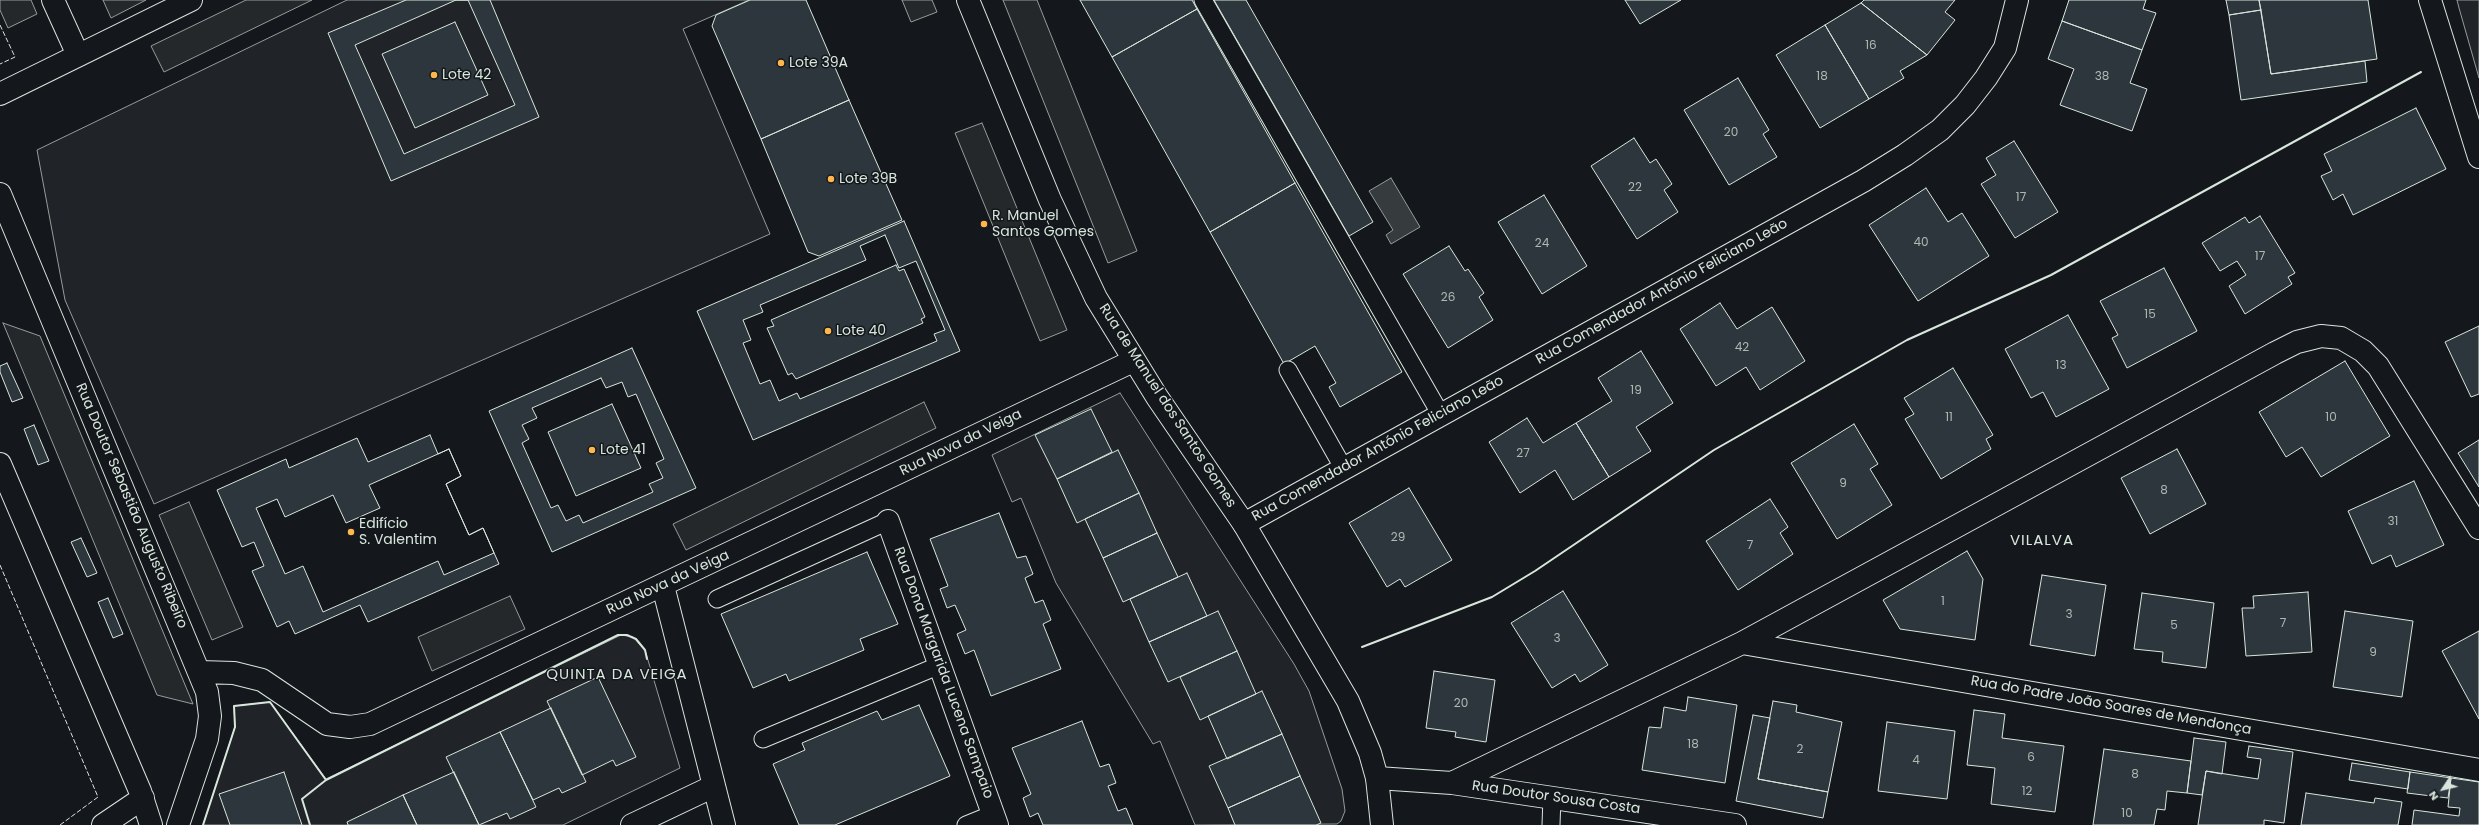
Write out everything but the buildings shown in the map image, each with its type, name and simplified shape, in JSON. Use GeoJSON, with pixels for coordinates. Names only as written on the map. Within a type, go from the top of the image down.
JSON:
{"type":"FeatureCollection","features":[{"type":"Feature","properties":{"kind":"street"},"geometry":{"type":"LineString","coordinates":[[53,0],[78,55]]}},
{"type":"Feature","properties":{"kind":"street"},"geometry":{"type":"LineString","coordinates":[[0,94],[191,0]]}},
{"type":"Feature","properties":{"kind":"street","name":"Rua de Manuel dos Santos Gomes"},"geometry":{"type":"LineString","coordinates":[[968,0],[1071,246],[1096,298],[1134,361],[1244,524],[1348,701],[1370,753],[1377,778],[1382,825]]}},
{"type":"Feature","properties":{"kind":"street","name":"Rua Comendador António Feliciano Leão"},"geometry":{"type":"LineString","coordinates":[[1244,524],[1863,181],[1940,130],[1965,105],[1986,78],[2005,48],[2017,0]]}},
{"type":"Feature","properties":{"kind":"street"},"geometry":{"type":"LineString","coordinates":[[2430,0],[2479,157]]}},
{"type":"Feature","properties":{"kind":"street","name":"Rua Doutor Sebastião Augusto Ribeiro"},"geometry":{"type":"LineString","coordinates":[[0,194],[200,672],[209,704],[209,727],[204,749],[178,825]]}},
{"type":"Feature","properties":{"kind":"street"},"geometry":{"type":"LineString","coordinates":[[1452,783],[1742,643],[2275,353],[2297,342],[2321,336],[2341,338],[2363,351],[2378,366],[2479,528]]}},
{"type":"Feature","properties":{"kind":"street","name":"Rua Nova da Veiga"},"geometry":{"type":"LineString","coordinates":[[200,672],[227,672],[249,676],[273,686],[328,724],[360,727],[387,717],[1134,361]]}},
{"type":"Feature","properties":{"kind":"street"},"geometry":{"type":"LineString","coordinates":[[0,464],[143,798],[151,825]]}},
{"type":"Feature","properties":{"kind":"street","name":"Rua Dona Margarida Lucena Sampaio"},"geometry":{"type":"LineString","coordinates":[[888,521],[995,820]]}},
{"type":"Feature","properties":{"kind":"street"},"geometry":{"type":"LineString","coordinates":[[663,586],[724,825]]}},
{"type":"Feature","properties":{"kind":"street","name":"Rua do Padre João Soares de Mendonça"},"geometry":{"type":"LineString","coordinates":[[1742,643],[2479,770]]}},
{"type":"Feature","properties":{"kind":"street","name":"Rua Doutor Sousa Costa"},"geometry":{"type":"LineString","coordinates":[[1377,778],[1452,783],[1735,825]]}},
{"type":"Feature","properties":{"kind":"street"},"geometry":{"type":"LineString","coordinates":[[632,825],[714,786]]}},
{"type":"Feature","properties":{"kind":"street"},"geometry":{"type":"LineString","coordinates":[[103,825],[143,798]]}},
{"type":"Feature","properties":{"kind":"lane"},"geometry":{"type":"LineString","coordinates":[[1203,0],[1441,415]]}},
{"type":"Feature","properties":{"kind":"lane"},"geometry":{"type":"LineString","coordinates":[[1288,370],[1344,469]]}},
{"type":"Feature","properties":{"kind":"lane"},"geometry":{"type":"LineString","coordinates":[[717,599],[888,521]]}},
{"type":"Feature","properties":{"kind":"lane"},"geometry":{"type":"LineString","coordinates":[[763,739],[940,665]]}},
{"type":"Feature","properties":{"kind":"lane"},"geometry":{"type":"LineString","coordinates":[[1551,825],[1552,797]]}},
{"type":"Feature","properties":{"kind":"lane"},"geometry":{"type":"LineString","coordinates":[[966,825],[995,820]]}},
{"type":"Feature","properties":{"kind":"shaded area"},"geometry":{"type":"Polygon","coordinates":[[[0,0],[31,0],[37,14],[8,28],[0,10],[0,0]]]}},
{"type":"Feature","properties":{"kind":"shaded area"},"geometry":{"type":"Polygon","coordinates":[[[103,0],[146,0],[111,18],[103,0]]]}},
{"type":"Feature","properties":{"kind":"shaded area"},"geometry":{"type":"Polygon","coordinates":[[[246,0],[312,0],[164,72],[151,46],[246,0]]]}},
{"type":"Feature","properties":{"kind":"shaded area"},"geometry":{"type":"Polygon","coordinates":[[[347,0],[749,0],[683,29],[770,234],[154,504],[65,300],[37,150],[347,0]]]}},
{"type":"Feature","properties":{"kind":"shaded area"},"geometry":{"type":"Polygon","coordinates":[[[902,0],[932,0],[937,12],[911,22],[902,0]]]}},
{"type":"Feature","properties":{"kind":"shaded area"},"geometry":{"type":"Polygon","coordinates":[[[1003,0],[1037,0],[1137,251],[1108,263],[1003,0]]]}},
{"type":"Feature","properties":{"kind":"shaded area"},"geometry":{"type":"Polygon","coordinates":[[[2457,0],[2479,0],[2479,78],[2459,8],[2457,0]]]}},
{"type":"Feature","properties":{"kind":"shaded area"},"geometry":{"type":"Polygon","coordinates":[[[982,123],[1067,330],[1040,341],[955,133],[982,123]]]}},
{"type":"Feature","properties":{"kind":"shaded area"},"geometry":{"type":"Polygon","coordinates":[[[1391,178],[1420,227],[1391,244],[1386,235],[1393,230],[1369,191],[1391,178]]]}},
{"type":"Feature","properties":{"kind":"shaded area"},"geometry":{"type":"Polygon","coordinates":[[[3,323],[40,336],[193,704],[157,695],[3,323]]]}},
{"type":"Feature","properties":{"kind":"shaded area"},"geometry":{"type":"Polygon","coordinates":[[[1120,393],[1294,664],[1309,691],[1342,789],[1345,811],[1341,821],[1337,824],[1195,825],[1160,741],[1153,744],[1056,583],[1021,498],[1012,502],[992,455],[1120,393]]]}},
{"type":"Feature","properties":{"kind":"shaded area"},"geometry":{"type":"Polygon","coordinates":[[[924,402],[936,428],[686,550],[673,524],[924,402]]]}},
{"type":"Feature","properties":{"kind":"shaded area"},"geometry":{"type":"Polygon","coordinates":[[[189,502],[243,627],[212,640],[159,515],[189,502]]]}},
{"type":"Feature","properties":{"kind":"shaded area"},"geometry":{"type":"Polygon","coordinates":[[[510,596],[525,629],[432,671],[418,637],[510,596]]]}},
{"type":"Feature","properties":{"kind":"shaded area"},"geometry":{"type":"Polygon","coordinates":[[[621,635],[633,637],[645,650],[680,768],[563,825],[203,825],[235,727],[234,706],[270,702],[326,779],[621,635]]]}},
{"type":"Feature","properties":{"kind":"fence"},"geometry":{"type":"LineString","coordinates":[[0,25],[15,57],[0,64]]}},
{"type":"Feature","properties":{"kind":"fence"},"geometry":{"type":"LineString","coordinates":[[0,565],[98,797],[60,825]]}},
{"type":"Feature","properties":{"kind":"wall"},"geometry":{"type":"LineString","coordinates":[[1362,647],[1492,597],[1535,571],[1714,450],[1907,340],[2051,275],[2421,72]]}},
{"type":"Feature","properties":{"kind":"wall"},"geometry":{"type":"LineString","coordinates":[[326,780],[618,635],[627,635],[636,639],[645,650],[647,659]]}},
{"type":"Feature","properties":{"kind":"wall"},"geometry":{"type":"LineString","coordinates":[[203,825],[235,727],[234,706],[270,702],[326,780],[302,799],[310,825]]}},
{"type":"Feature","properties":{"kind":"place","name":"Lote 39A"},"geometry":{"type":"Point","coordinates":[781,63]}},
{"type":"Feature","properties":{"kind":"place","name":"Lote 42"},"geometry":{"type":"Point","coordinates":[434,75]}},
{"type":"Feature","properties":{"kind":"place","name":"Lote 39B"},"geometry":{"type":"Point","coordinates":[831,179]}},
{"type":"Feature","properties":{"kind":"place","name":"R. Manuel Santos Gomes"},"geometry":{"type":"Point","coordinates":[984,224]}},
{"type":"Feature","properties":{"kind":"place","name":"Lote 40"},"geometry":{"type":"Point","coordinates":[828,331]}},
{"type":"Feature","properties":{"kind":"place","name":"Lote 41"},"geometry":{"type":"Point","coordinates":[592,450]}},
{"type":"Feature","properties":{"kind":"place","name":"Edifício S. Valentim"},"geometry":{"type":"Point","coordinates":[351,532]}},
{"type":"Feature","properties":{"kind":"district","name":"VILALVA"},"geometry":{"type":"Point","coordinates":[2042,541]}},
{"type":"Feature","properties":{"kind":"district","name":"QUINTA DA VEIGA"},"geometry":{"type":"Point","coordinates":[617,675]}}]}
